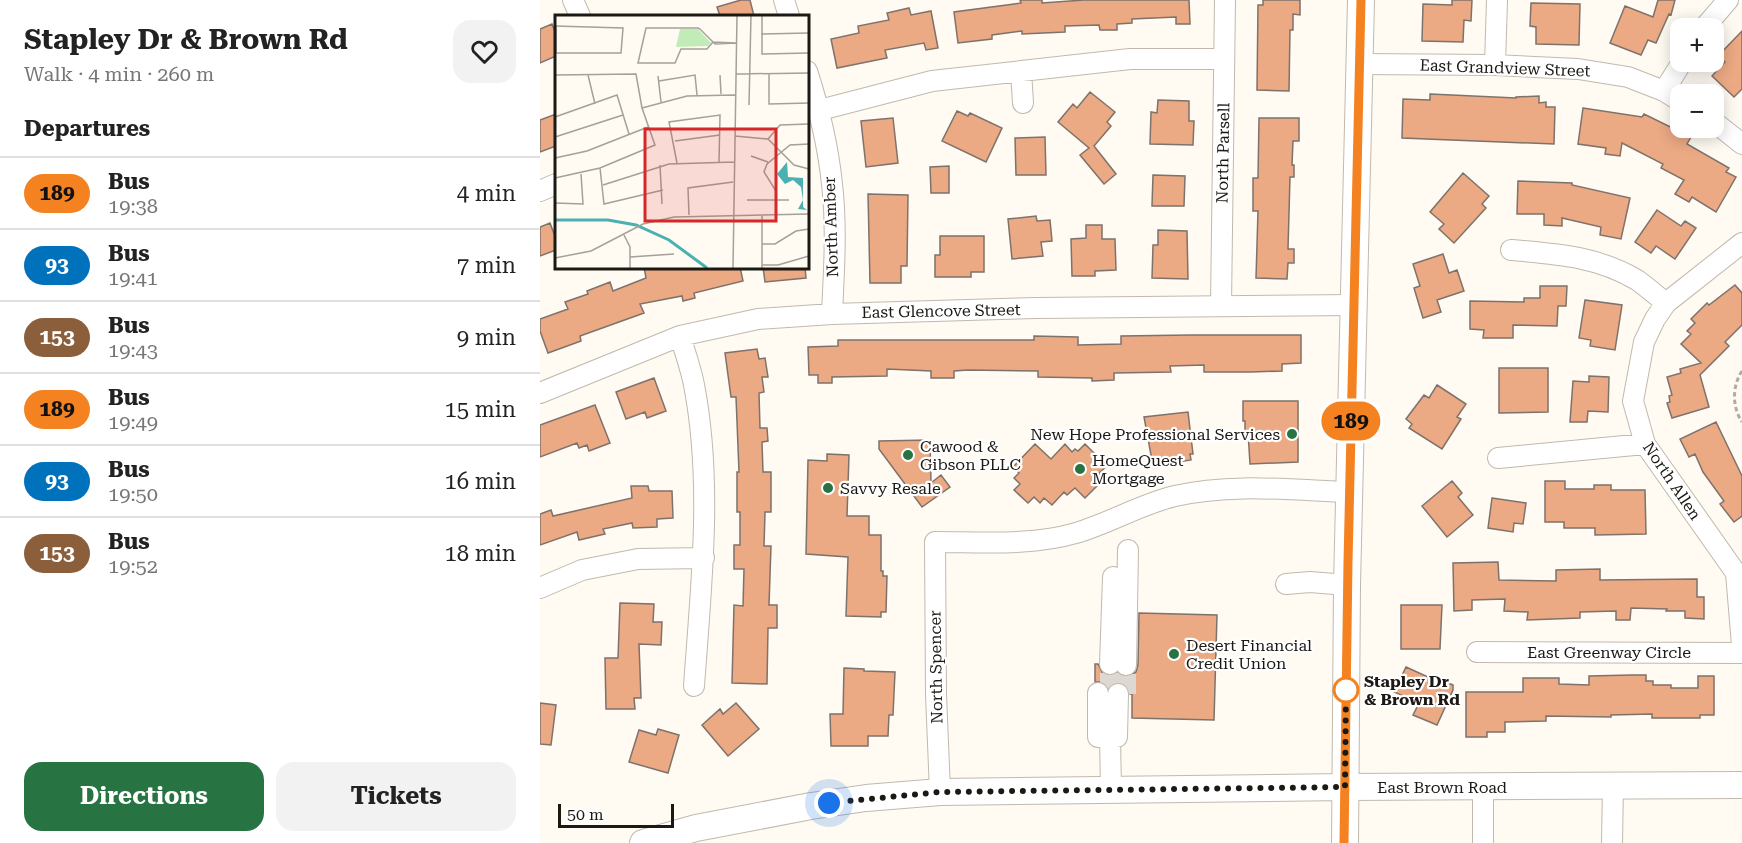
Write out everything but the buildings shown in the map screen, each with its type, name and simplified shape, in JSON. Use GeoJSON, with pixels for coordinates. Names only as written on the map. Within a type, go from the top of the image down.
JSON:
{"type":"FeatureCollection","features":[{"type":"Feature","properties":{"kind":"main road"},"geometry":{"type":"LineString","coordinates":[[1344,843],[1347,585],[1361,0]]}},
{"type":"Feature","properties":{"kind":"main road","name":"East Brown Road"},"geometry":{"type":"LineString","coordinates":[[643,843],[696,828],[811,806],[866,798],[940,792],[1742,785]]}},
{"type":"Feature","properties":{"kind":"street"},"geometry":{"type":"LineString","coordinates":[[573,0],[580,15]]}},
{"type":"Feature","properties":{"kind":"street"},"geometry":{"type":"LineString","coordinates":[[784,0],[789,15]]}},
{"type":"Feature","properties":{"kind":"street","name":"North Parsell"},"geometry":{"type":"LineString","coordinates":[[1221,306],[1225,0]]}},
{"type":"Feature","properties":{"kind":"street"},"geometry":{"type":"LineString","coordinates":[[1495,65],[1497,0]]}},
{"type":"Feature","properties":{"kind":"street"},"geometry":{"type":"LineString","coordinates":[[1713,18],[1728,0]]}},
{"type":"Feature","properties":{"kind":"street"},"geometry":{"type":"LineString","coordinates":[[820,110],[932,81],[1130,59],[1224,59]]}},
{"type":"Feature","properties":{"kind":"street","name":"East Grandview Street"},"geometry":{"type":"LineString","coordinates":[[1359,64],[1495,65],[1578,69],[1629,76],[1670,95]]}},
{"type":"Feature","properties":{"kind":"street"},"geometry":{"type":"LineString","coordinates":[[1021,71],[1023,103]]}},
{"type":"Feature","properties":{"kind":"street","name":"North Amber"},"geometry":{"type":"LineString","coordinates":[[808,74],[820,110],[832,185],[834,249],[832,314]]}},
{"type":"Feature","properties":{"kind":"street"},"geometry":{"type":"LineString","coordinates":[[1724,130],[1742,144]]}},
{"type":"Feature","properties":{"kind":"street"},"geometry":{"type":"LineString","coordinates":[[540,191],[555,184]]}},
{"type":"Feature","properties":{"kind":"street","name":"North Allen"},"geometry":{"type":"LineString","coordinates":[[1742,243],[1666,303],[1654,319],[1644,342],[1633,401],[1645,444],[1736,573],[1742,645]]}},
{"type":"Feature","properties":{"kind":"street"},"geometry":{"type":"LineString","coordinates":[[1511,250],[1587,258],[1615,268],[1639,282],[1666,303]]}},
{"type":"Feature","properties":{"kind":"street","name":"East Glencove Street"},"geometry":{"type":"LineString","coordinates":[[540,393],[680,336],[759,319],[832,314],[1355,305]]}},
{"type":"Feature","properties":{"kind":"street"},"geometry":{"type":"LineString","coordinates":[[680,336],[694,384],[702,448],[704,558],[694,686]]}},
{"type":"Feature","properties":{"kind":"street"},"geometry":{"type":"LineString","coordinates":[[1498,458],[1645,444]]}},
{"type":"Feature","properties":{"kind":"street","name":"North Spencer"},"geometry":{"type":"LineString","coordinates":[[940,792],[936,694],[935,543],[1022,542],[1045,539],[1075,533],[1174,496],[1199,492],[1246,489],[1349,492]]}},
{"type":"Feature","properties":{"kind":"street"},"geometry":{"type":"LineString","coordinates":[[1111,577],[1114,665],[1128,550]]}},
{"type":"Feature","properties":{"kind":"street"},"geometry":{"type":"LineString","coordinates":[[540,588],[582,570],[638,559],[704,558]]}},
{"type":"Feature","properties":{"kind":"street"},"geometry":{"type":"LineString","coordinates":[[1286,584],[1310,582],[1347,585]]}},
{"type":"Feature","properties":{"kind":"street","name":"East Greenway Circle"},"geometry":{"type":"LineString","coordinates":[[1477,652],[1742,653]]}},
{"type":"Feature","properties":{"kind":"street"},"geometry":{"type":"LineString","coordinates":[[1111,789],[1113,693],[1112,737]]}},
{"type":"Feature","properties":{"kind":"street"},"geometry":{"type":"LineString","coordinates":[[1483,786],[1483,843]]}},
{"type":"Feature","properties":{"kind":"street"},"geometry":{"type":"LineString","coordinates":[[1612,786],[1612,843]]}},
{"type":"Feature","properties":{"kind":"path"},"geometry":{"type":"LineString","coordinates":[[1742,371],[1734,392],[1735,406],[1742,422]]}},
{"type":"Feature","properties":{"kind":"tunnel"},"geometry":{"type":"LineString","coordinates":[[1110,664],[1110,693]]}},
{"type":"Feature","properties":{"kind":"tunnel"},"geometry":{"type":"LineString","coordinates":[[1126,665],[1126,694]]}},
{"type":"Feature","properties":{"kind":"bus line","name":"189"},"geometry":{"type":"LineString","coordinates":[[1344,843],[1361,0]]}},
{"type":"Feature","properties":{"kind":"place","name":"New Hope Professional Services"},"geometry":{"type":"Point","coordinates":[1292,434]}},
{"type":"Feature","properties":{"kind":"place","name":"Cawood & Gibson PLLC"},"geometry":{"type":"Point","coordinates":[908,455]}},
{"type":"Feature","properties":{"kind":"place","name":"HomeQuest Mortgage"},"geometry":{"type":"Point","coordinates":[1080,469]}},
{"type":"Feature","properties":{"kind":"place","name":"Savvy Resale"},"geometry":{"type":"Point","coordinates":[828,488]}},
{"type":"Feature","properties":{"kind":"place","name":"Desert Financial Credit Union"},"geometry":{"type":"Point","coordinates":[1174,654]}},
{"type":"Feature","properties":{"kind":"place","name":"Stapley Dr & Brown Rd"},"geometry":{"type":"Point","coordinates":[1346,690]}},
{"type":"Feature","properties":{"kind":"route"},"geometry":{"type":"LineString","coordinates":[[829,803],[940,792],[1345,787],[1346,690]]}}]}
